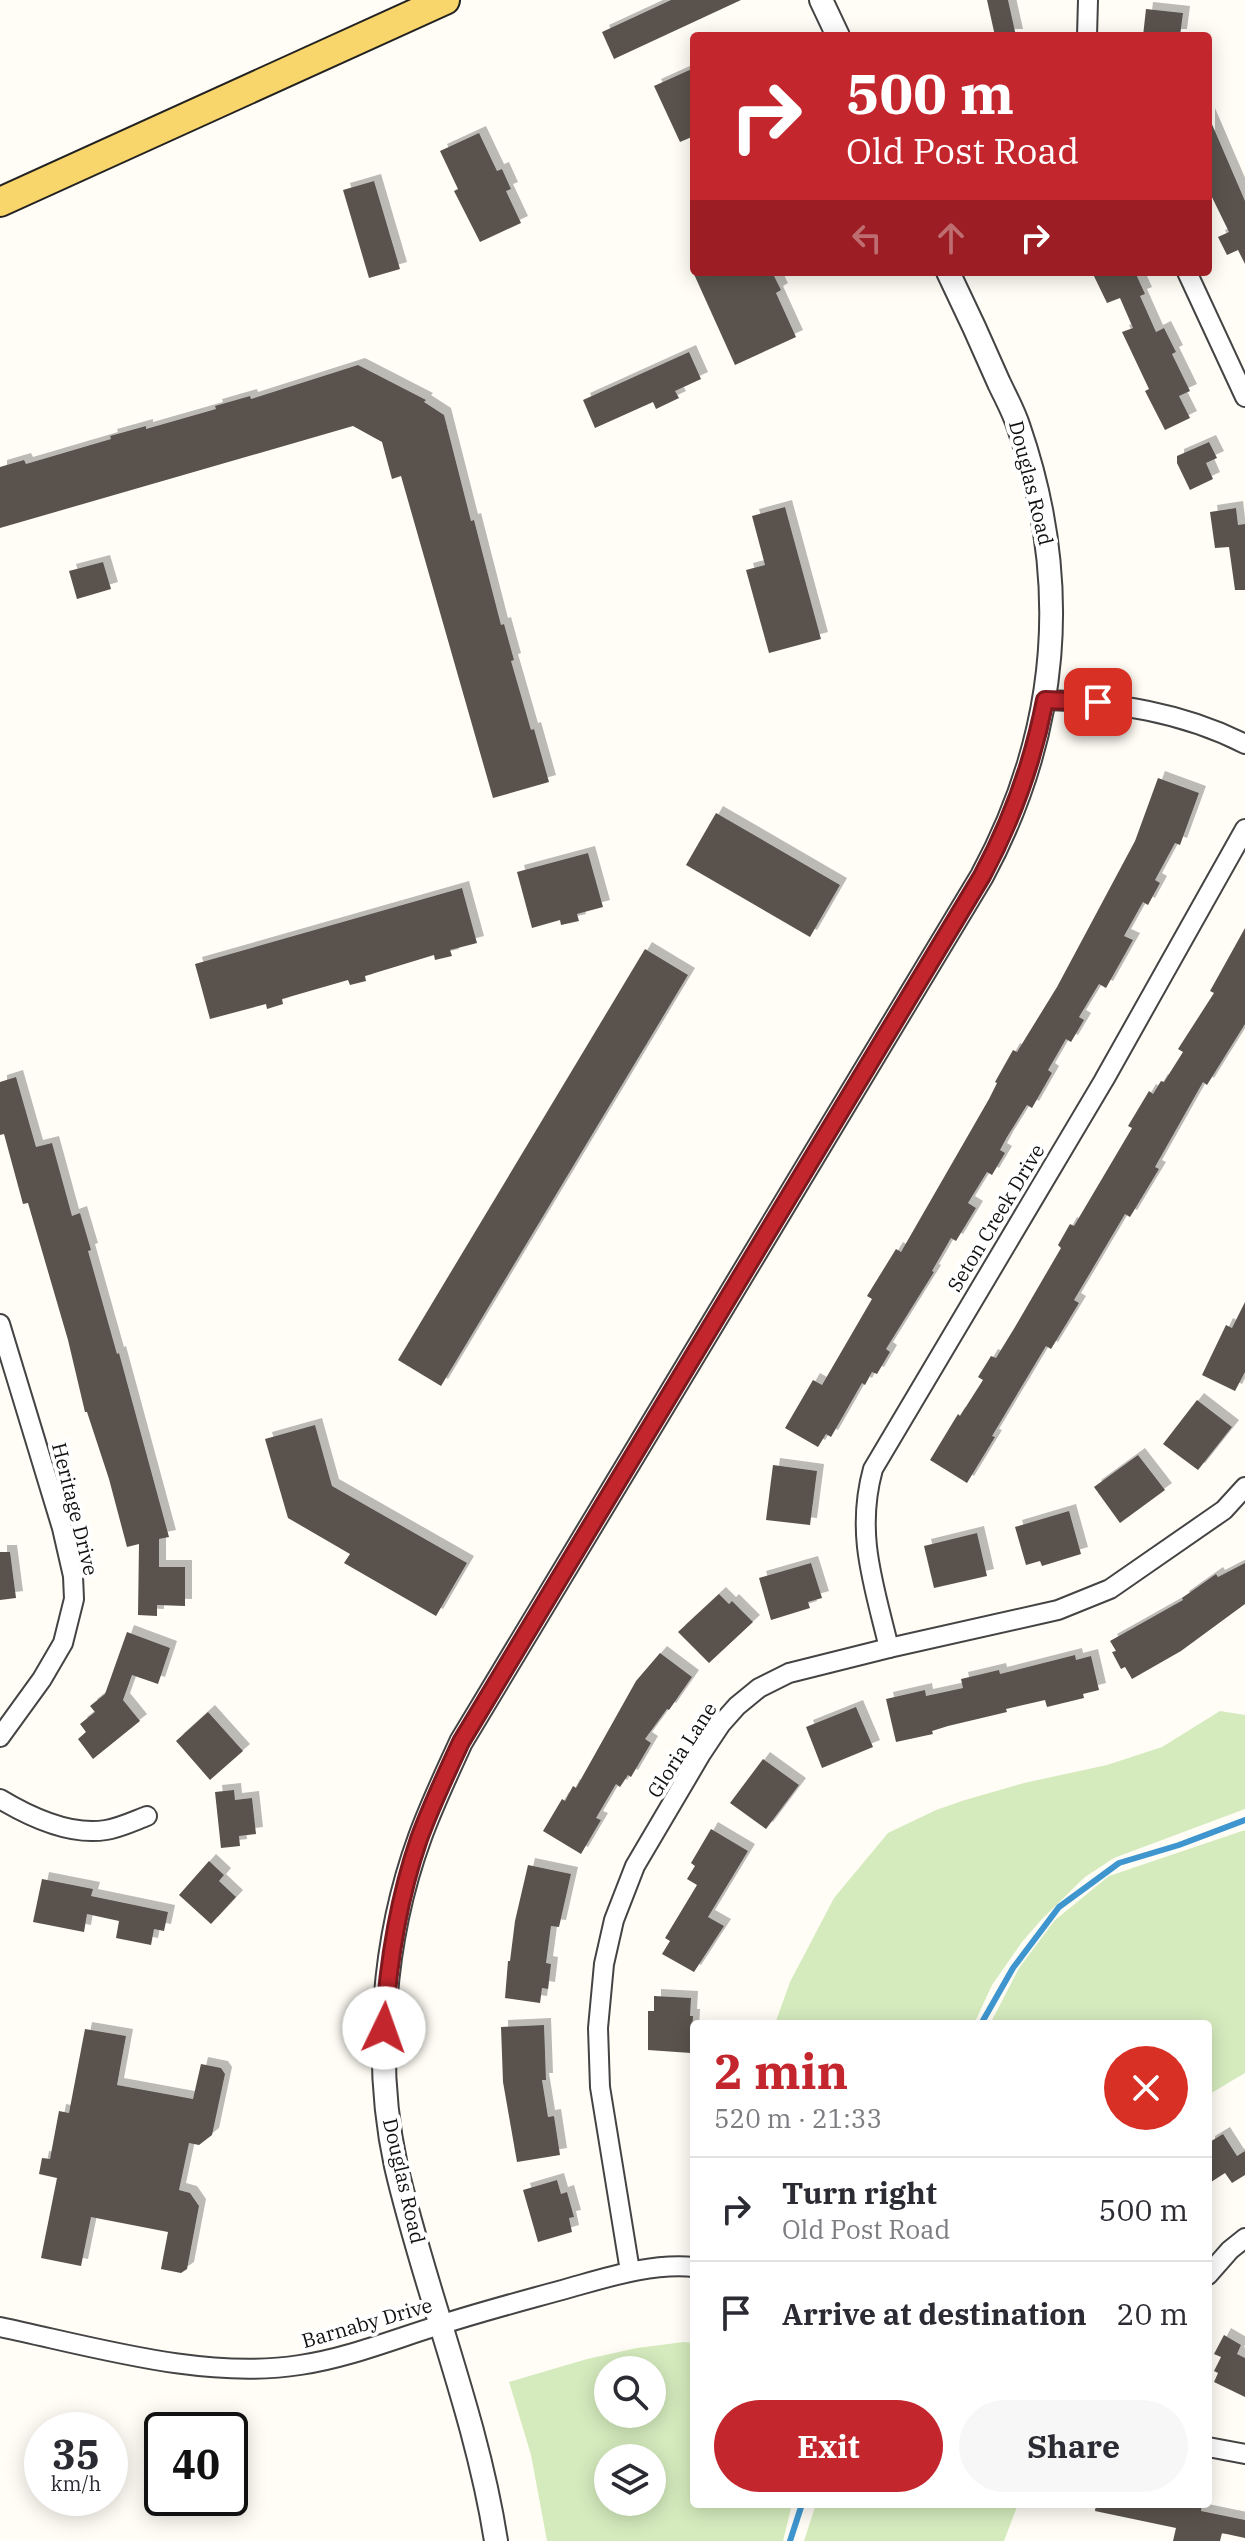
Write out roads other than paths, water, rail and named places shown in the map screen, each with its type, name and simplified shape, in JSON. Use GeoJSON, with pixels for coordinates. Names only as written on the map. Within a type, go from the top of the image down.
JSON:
{"type":"FeatureCollection","features":[{"type":"Feature","properties":{"kind":"main road"},"geometry":{"type":"LineString","coordinates":[[0,202],[445,0]]}},
{"type":"Feature","properties":{"kind":"street"},"geometry":{"type":"LineString","coordinates":[[821,0],[836,32]]}},
{"type":"Feature","properties":{"kind":"street"},"geometry":{"type":"LineString","coordinates":[[1087,32],[1088,0]]}},
{"type":"Feature","properties":{"kind":"street","name":"Douglas Road"},"geometry":{"type":"LineString","coordinates":[[496,2541],[482,2467],[396,2164],[384,2072],[387,1983],[392,1944],[419,1838],[461,1742],[982,876],[1016,804],[1045,700],[1053,612],[1048,546],[1041,507],[1019,427],[950,276]]}},
{"type":"Feature","properties":{"kind":"street"},"geometry":{"type":"LineString","coordinates":[[1189,276],[1245,397]]}},
{"type":"Feature","properties":{"kind":"street"},"geometry":{"type":"LineString","coordinates":[[1045,700],[1098,702],[1148,710],[1216,729],[1245,744]]}},
{"type":"Feature","properties":{"kind":"street","name":"Seton Creek Drive"},"geometry":{"type":"LineString","coordinates":[[889,1648],[866,1549],[867,1492],[873,1469],[1104,1080],[1245,829]]}},
{"type":"Feature","properties":{"kind":"street","name":"Heritage Drive"},"geometry":{"type":"LineString","coordinates":[[0,1324],[62,1528],[73,1576],[74,1599],[70,1622],[58,1654],[0,1737]]}},
{"type":"Feature","properties":{"kind":"street","name":"Gloria Lane"},"geometry":{"type":"LineString","coordinates":[[630,2271],[600,2087],[598,2028],[604,1964],[614,1920],[635,1866],[701,1754],[737,1706],[759,1688],[789,1673],[1058,1610],[1110,1589],[1224,1510],[1245,1487]]}},
{"type":"Feature","properties":{"kind":"street"},"geometry":{"type":"LineString","coordinates":[[0,1799],[29,1817],[67,1829],[105,1831],[147,1816]]}},
{"type":"Feature","properties":{"kind":"street"},"geometry":{"type":"LineString","coordinates":[[1212,2270],[1245,2238]]}},
{"type":"Feature","properties":{"kind":"street","name":"Barnaby Drive"},"geometry":{"type":"LineString","coordinates":[[0,2327],[182,2364],[238,2370],[300,2365],[373,2347],[441,2324],[630,2271],[690,2267]]}},
{"type":"Feature","properties":{"kind":"street"},"geometry":{"type":"LineString","coordinates":[[1212,2448],[1245,2454]]}},
{"type":"Feature","properties":{"kind":"waterway"},"geometry":{"type":"LineString","coordinates":[[983,2020],[1013,1968],[1059,1907],[1119,1863],[1245,1820]]}},
{"type":"Feature","properties":{"kind":"waterway"},"geometry":{"type":"LineString","coordinates":[[790,2541],[801,2508]]}}]}
